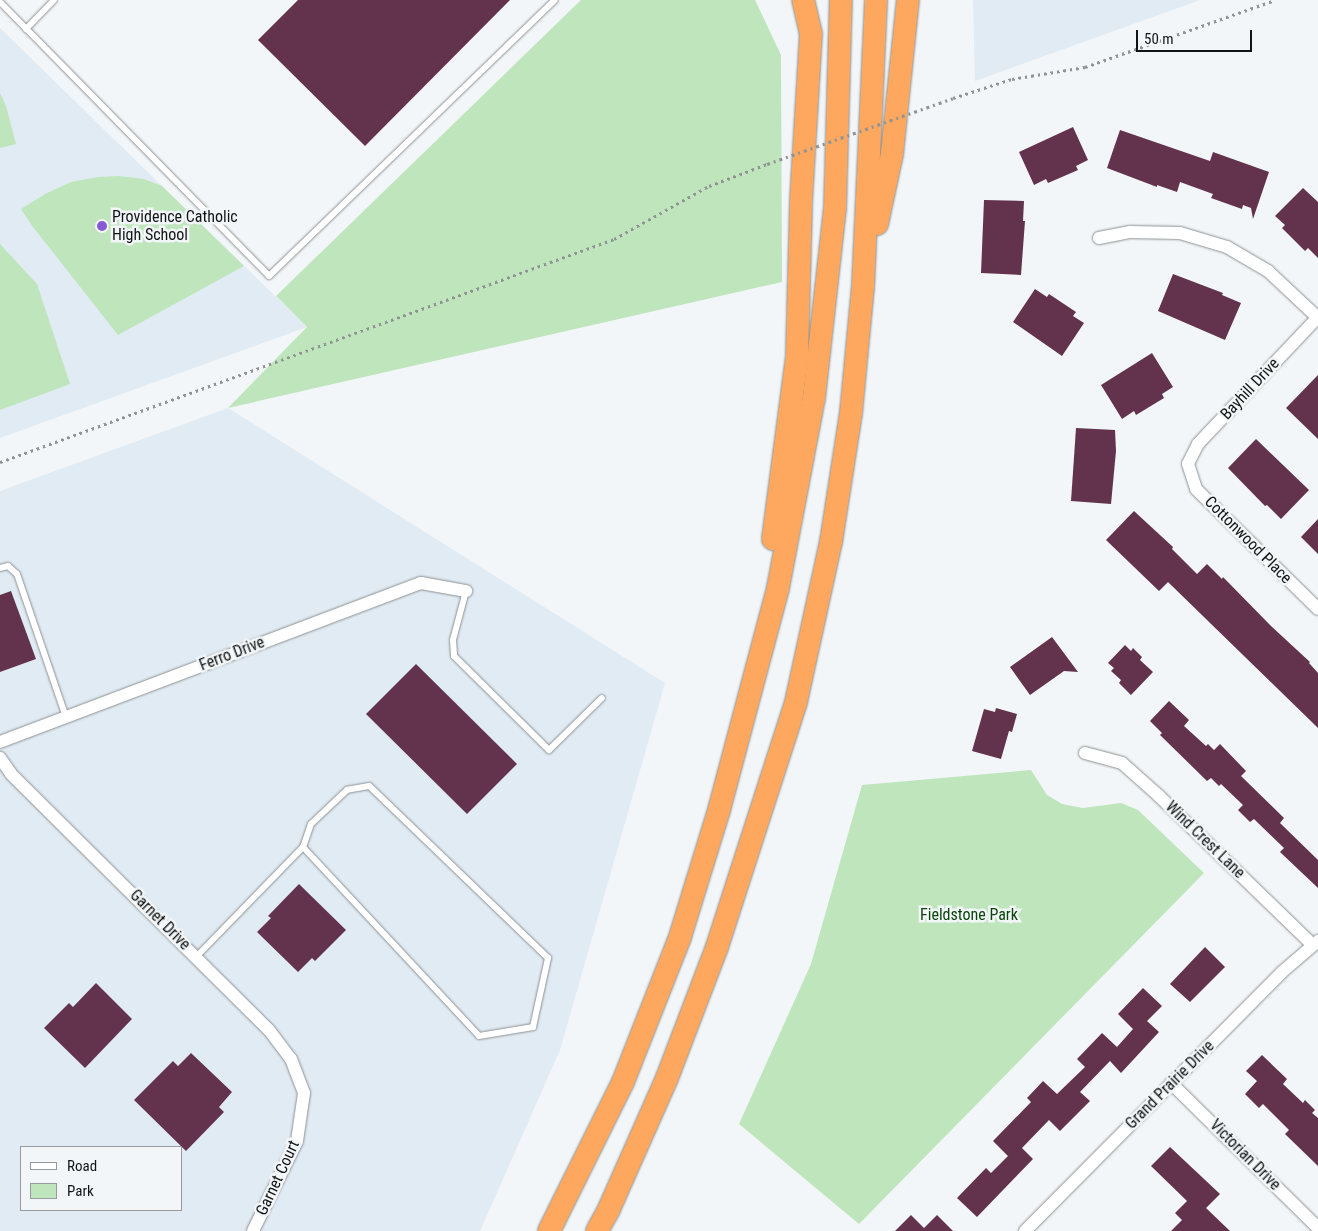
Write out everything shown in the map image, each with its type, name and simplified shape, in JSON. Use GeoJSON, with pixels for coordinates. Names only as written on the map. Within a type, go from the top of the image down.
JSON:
{"type":"FeatureCollection","features":[{"type":"Feature","properties":{"kind":"highway"},"geometry":{"type":"LineString","coordinates":[[754,678],[797,356],[801,201],[811,34],[804,0]]}},
{"type":"Feature","properties":{"kind":"highway"},"geometry":{"type":"LineString","coordinates":[[549,1231],[624,1082],[680,937],[719,810],[778,588],[814,398],[835,209],[840,0]]}},
{"type":"Feature","properties":{"kind":"highway"},"geometry":{"type":"LineString","coordinates":[[597,1231],[609,1209],[667,1078],[717,947],[796,702],[831,542],[851,413],[863,286],[876,0]]}},
{"type":"Feature","properties":{"kind":"highway"},"geometry":{"type":"LineString","coordinates":[[863,286],[892,154],[908,0]]}},
{"type":"Feature","properties":{"kind":"street"},"geometry":{"type":"LineString","coordinates":[[1099,238],[1130,232],[1172,232],[1202,238],[1227,247],[1268,271],[1318,318]]}},
{"type":"Feature","properties":{"kind":"street","name":"Bayhill Drive"},"geometry":{"type":"LineString","coordinates":[[1188,464],[1198,444],[1318,318]]}},
{"type":"Feature","properties":{"kind":"street","name":"Cottonwood Place"},"geometry":{"type":"LineString","coordinates":[[1188,464],[1196,489],[1318,610]]}},
{"type":"Feature","properties":{"kind":"street","name":"Ferro Drive"},"geometry":{"type":"LineString","coordinates":[[0,742],[421,583],[466,591]]}},
{"type":"Feature","properties":{"kind":"street","name":"Wind Crest Lane"},"geometry":{"type":"LineString","coordinates":[[1085,753],[1122,763],[1316,943]]}},
{"type":"Feature","properties":{"kind":"street","name":"Garnet Drive"},"geometry":{"type":"LineString","coordinates":[[0,758],[11,774],[269,1030],[291,1059],[304,1093]]}},
{"type":"Feature","properties":{"kind":"street","name":"Grand Prairie Drive"},"geometry":{"type":"LineString","coordinates":[[1025,1231],[1282,972],[1316,943]]}},
{"type":"Feature","properties":{"kind":"street","name":"Victorian Drive"},"geometry":{"type":"LineString","coordinates":[[1172,1083],[1318,1228]]}},
{"type":"Feature","properties":{"kind":"street","name":"Garnet Court"},"geometry":{"type":"LineString","coordinates":[[253,1231],[297,1141],[304,1093]]}},
{"type":"Feature","properties":{"kind":"lane"},"geometry":{"type":"LineString","coordinates":[[26,29],[54,0]]}},
{"type":"Feature","properties":{"kind":"lane"},"geometry":{"type":"LineString","coordinates":[[0,2],[269,276],[555,0]]}},
{"type":"Feature","properties":{"kind":"lane"},"geometry":{"type":"LineString","coordinates":[[0,568],[8,566],[17,574],[66,717]]}},
{"type":"Feature","properties":{"kind":"lane"},"geometry":{"type":"LineString","coordinates":[[466,591],[453,640],[454,656],[549,750],[602,698]]}},
{"type":"Feature","properties":{"kind":"lane"},"geometry":{"type":"LineString","coordinates":[[196,957],[303,846],[311,824],[347,790],[369,786],[548,958],[533,1028],[479,1036],[303,846]]}},
{"type":"Feature","properties":{"kind":"path"},"geometry":{"type":"LineString","coordinates":[[0,462],[614,239],[709,186],[767,164],[1012,78],[1085,67],[1275,0]]}},
{"type":"Feature","properties":{"kind":"shaded area"},"geometry":{"type":"Polygon","coordinates":[[[973,0],[1200,0],[975,81],[973,0]]]}},
{"type":"Feature","properties":{"kind":"shaded area","name":"Providence Catholic High School"},"geometry":{"type":"Polygon","coordinates":[[[0,28],[162,186],[307,327],[0,438],[0,28]]]}},
{"type":"Feature","properties":{"kind":"shaded area"},"geometry":{"type":"Polygon","coordinates":[[[228,408],[665,683],[560,1050],[480,1231],[0,1231],[0,491],[228,408]]]}},
{"type":"Feature","properties":{"kind":"green space"},"geometry":{"type":"Polygon","coordinates":[[[581,0],[755,0],[781,55],[782,282],[228,408],[307,327],[276,296],[581,0]]]}},
{"type":"Feature","properties":{"kind":"green space"},"geometry":{"type":"Polygon","coordinates":[[[0,93],[6,106],[16,144],[0,148],[0,93]]]}},
{"type":"Feature","properties":{"kind":"green space"},"geometry":{"type":"Polygon","coordinates":[[[119,176],[144,179],[162,186],[244,266],[118,335],[21,209],[45,194],[71,182],[98,177],[119,176]]]}},
{"type":"Feature","properties":{"kind":"green space"},"geometry":{"type":"Polygon","coordinates":[[[0,244],[37,284],[70,384],[0,410],[0,244]]]}},
{"type":"Feature","properties":{"kind":"green space","name":"Fieldstone Park"},"geometry":{"type":"Polygon","coordinates":[[[1031,770],[1047,795],[1062,804],[1083,808],[1121,803],[1138,810],[1204,873],[859,1224],[739,1124],[811,964],[862,785],[1031,770]]]}},
{"type":"Feature","properties":{"kind":"building"},"geometry":{"type":"Polygon","coordinates":[[[298,0],[510,0],[365,146],[258,40],[298,0]]]}},
{"type":"Feature","properties":{"kind":"building"},"geometry":{"type":"Polygon","coordinates":[[[1073,127],[1088,160],[1076,166],[1078,170],[1048,183],[1046,179],[1034,185],[1019,152],[1073,127]]]}},
{"type":"Feature","properties":{"kind":"building"},"geometry":{"type":"Polygon","coordinates":[[[1120,130],[1210,161],[1213,152],[1269,172],[1253,219],[1251,208],[1243,205],[1242,209],[1211,198],[1213,194],[1180,182],[1177,192],[1157,185],[1157,187],[1107,168],[1120,130]]]}},
{"type":"Feature","properties":{"kind":"building"},"geometry":{"type":"Polygon","coordinates":[[[1303,188],[1318,202],[1318,258],[1308,248],[1305,251],[1282,228],[1285,225],[1275,216],[1303,188]]]}},
{"type":"Feature","properties":{"kind":"building"},"geometry":{"type":"Polygon","coordinates":[[[984,200],[1024,201],[1023,221],[1025,221],[1021,275],[981,273],[984,200]]]}},
{"type":"Feature","properties":{"kind":"building"},"geometry":{"type":"Polygon","coordinates":[[[1173,274],[1223,293],[1222,295],[1241,303],[1225,340],[1158,311],[1173,274]]]}},
{"type":"Feature","properties":{"kind":"building"},"geometry":{"type":"Polygon","coordinates":[[[1035,289],[1047,297],[1049,294],[1076,312],[1073,316],[1084,323],[1062,356],[1013,322],[1035,289]]]}},
{"type":"Feature","properties":{"kind":"building"},"geometry":{"type":"Polygon","coordinates":[[[1152,353],[1173,387],[1162,394],[1164,398],[1136,415],[1134,411],[1122,419],[1101,385],[1152,353]]]}},
{"type":"Feature","properties":{"kind":"building"},"geometry":{"type":"Polygon","coordinates":[[[1318,375],[1318,439],[1286,408],[1318,375]]]}},
{"type":"Feature","properties":{"kind":"building"},"geometry":{"type":"Polygon","coordinates":[[[1076,428],[1115,430],[1116,451],[1111,504],[1071,501],[1076,428]]]}},
{"type":"Feature","properties":{"kind":"building"},"geometry":{"type":"Polygon","coordinates":[[[1256,439],[1309,490],[1281,519],[1267,505],[1265,506],[1228,468],[1256,439]]]}},
{"type":"Feature","properties":{"kind":"building"},"geometry":{"type":"Polygon","coordinates":[[[1134,511],[1173,547],[1172,549],[1197,574],[1207,564],[1222,579],[1223,577],[1271,626],[1310,662],[1318,673],[1318,728],[1168,582],[1159,591],[1106,540],[1134,511]]]}},
{"type":"Feature","properties":{"kind":"building"},"geometry":{"type":"Polygon","coordinates":[[[1318,519],[1318,554],[1301,537],[1318,519]]]}},
{"type":"Feature","properties":{"kind":"building"},"geometry":{"type":"Polygon","coordinates":[[[11,591],[36,659],[0,672],[0,595],[11,591]]]}},
{"type":"Feature","properties":{"kind":"building"},"geometry":{"type":"Polygon","coordinates":[[[1052,637],[1078,672],[1064,671],[1030,695],[1010,667],[1052,637]]]}},
{"type":"Feature","properties":{"kind":"building"},"geometry":{"type":"Polygon","coordinates":[[[1125,645],[1131,651],[1133,648],[1142,657],[1140,660],[1153,672],[1131,695],[1119,683],[1121,680],[1111,671],[1114,668],[1108,663],[1125,645]]]}},
{"type":"Feature","properties":{"kind":"building"},"geometry":{"type":"Polygon","coordinates":[[[416,664],[517,764],[467,814],[366,714],[416,664]]]}},
{"type":"Feature","properties":{"kind":"building"},"geometry":{"type":"Polygon","coordinates":[[[1169,701],[1189,720],[1184,726],[1206,746],[1208,744],[1214,750],[1220,744],[1246,771],[1241,776],[1284,818],[1280,823],[1318,860],[1318,888],[1280,852],[1284,848],[1254,819],[1250,822],[1238,810],[1243,805],[1221,784],[1219,786],[1211,778],[1207,781],[1160,735],[1162,733],[1150,721],[1169,701]]]}},
{"type":"Feature","properties":{"kind":"building"},"geometry":{"type":"Polygon","coordinates":[[[996,708],[1017,714],[1012,732],[1009,731],[1001,759],[972,751],[984,709],[995,712],[996,708]]]}},
{"type":"Feature","properties":{"kind":"building"},"geometry":{"type":"Polygon","coordinates":[[[299,884],[346,930],[315,961],[312,958],[298,972],[257,932],[271,918],[268,916],[299,884]]]}},
{"type":"Feature","properties":{"kind":"building"},"geometry":{"type":"Polygon","coordinates":[[[1205,947],[1225,967],[1190,1002],[1170,984],[1205,947]]]}},
{"type":"Feature","properties":{"kind":"building"},"geometry":{"type":"Polygon","coordinates":[[[96,983],[132,1019],[85,1068],[44,1028],[69,1003],[73,1007],[96,983]]]}},
{"type":"Feature","properties":{"kind":"building"},"geometry":{"type":"Polygon","coordinates":[[[1143,988],[1162,1006],[1147,1021],[1159,1032],[1121,1073],[1110,1061],[1080,1092],[1090,1101],[1060,1131],[1049,1120],[1022,1148],[1033,1159],[977,1217],[957,1198],[986,1168],[991,1173],[1008,1156],[993,1141],[1031,1102],[1027,1098],[1043,1081],[1057,1094],[1085,1067],[1077,1059],[1102,1033],[1117,1047],[1133,1029],[1118,1014],[1143,988]]]}},
{"type":"Feature","properties":{"kind":"building"},"geometry":{"type":"Polygon","coordinates":[[[191,1053],[232,1092],[219,1107],[224,1112],[186,1151],[134,1100],[173,1061],[178,1066],[191,1053]]]}},
{"type":"Feature","properties":{"kind":"building"},"geometry":{"type":"Polygon","coordinates":[[[1262,1055],[1287,1079],[1283,1084],[1303,1103],[1305,1100],[1315,1110],[1312,1113],[1318,1118],[1318,1166],[1285,1134],[1289,1130],[1263,1104],[1259,1108],[1245,1094],[1257,1081],[1246,1071],[1262,1055]]]}},
{"type":"Feature","properties":{"kind":"building"},"geometry":{"type":"Polygon","coordinates":[[[1170,1147],[1220,1194],[1206,1208],[1230,1231],[1171,1231],[1182,1220],[1175,1213],[1187,1201],[1151,1166],[1170,1147]]]}},
{"type":"Feature","properties":{"kind":"building"},"geometry":{"type":"Polygon","coordinates":[[[911,1215],[924,1228],[937,1215],[953,1231],[895,1231],[911,1215]]]}},
{"type":"Feature","properties":{"kind":"place","name":"Providence Catholic High School"},"geometry":{"type":"Point","coordinates":[102,226]}}]}
